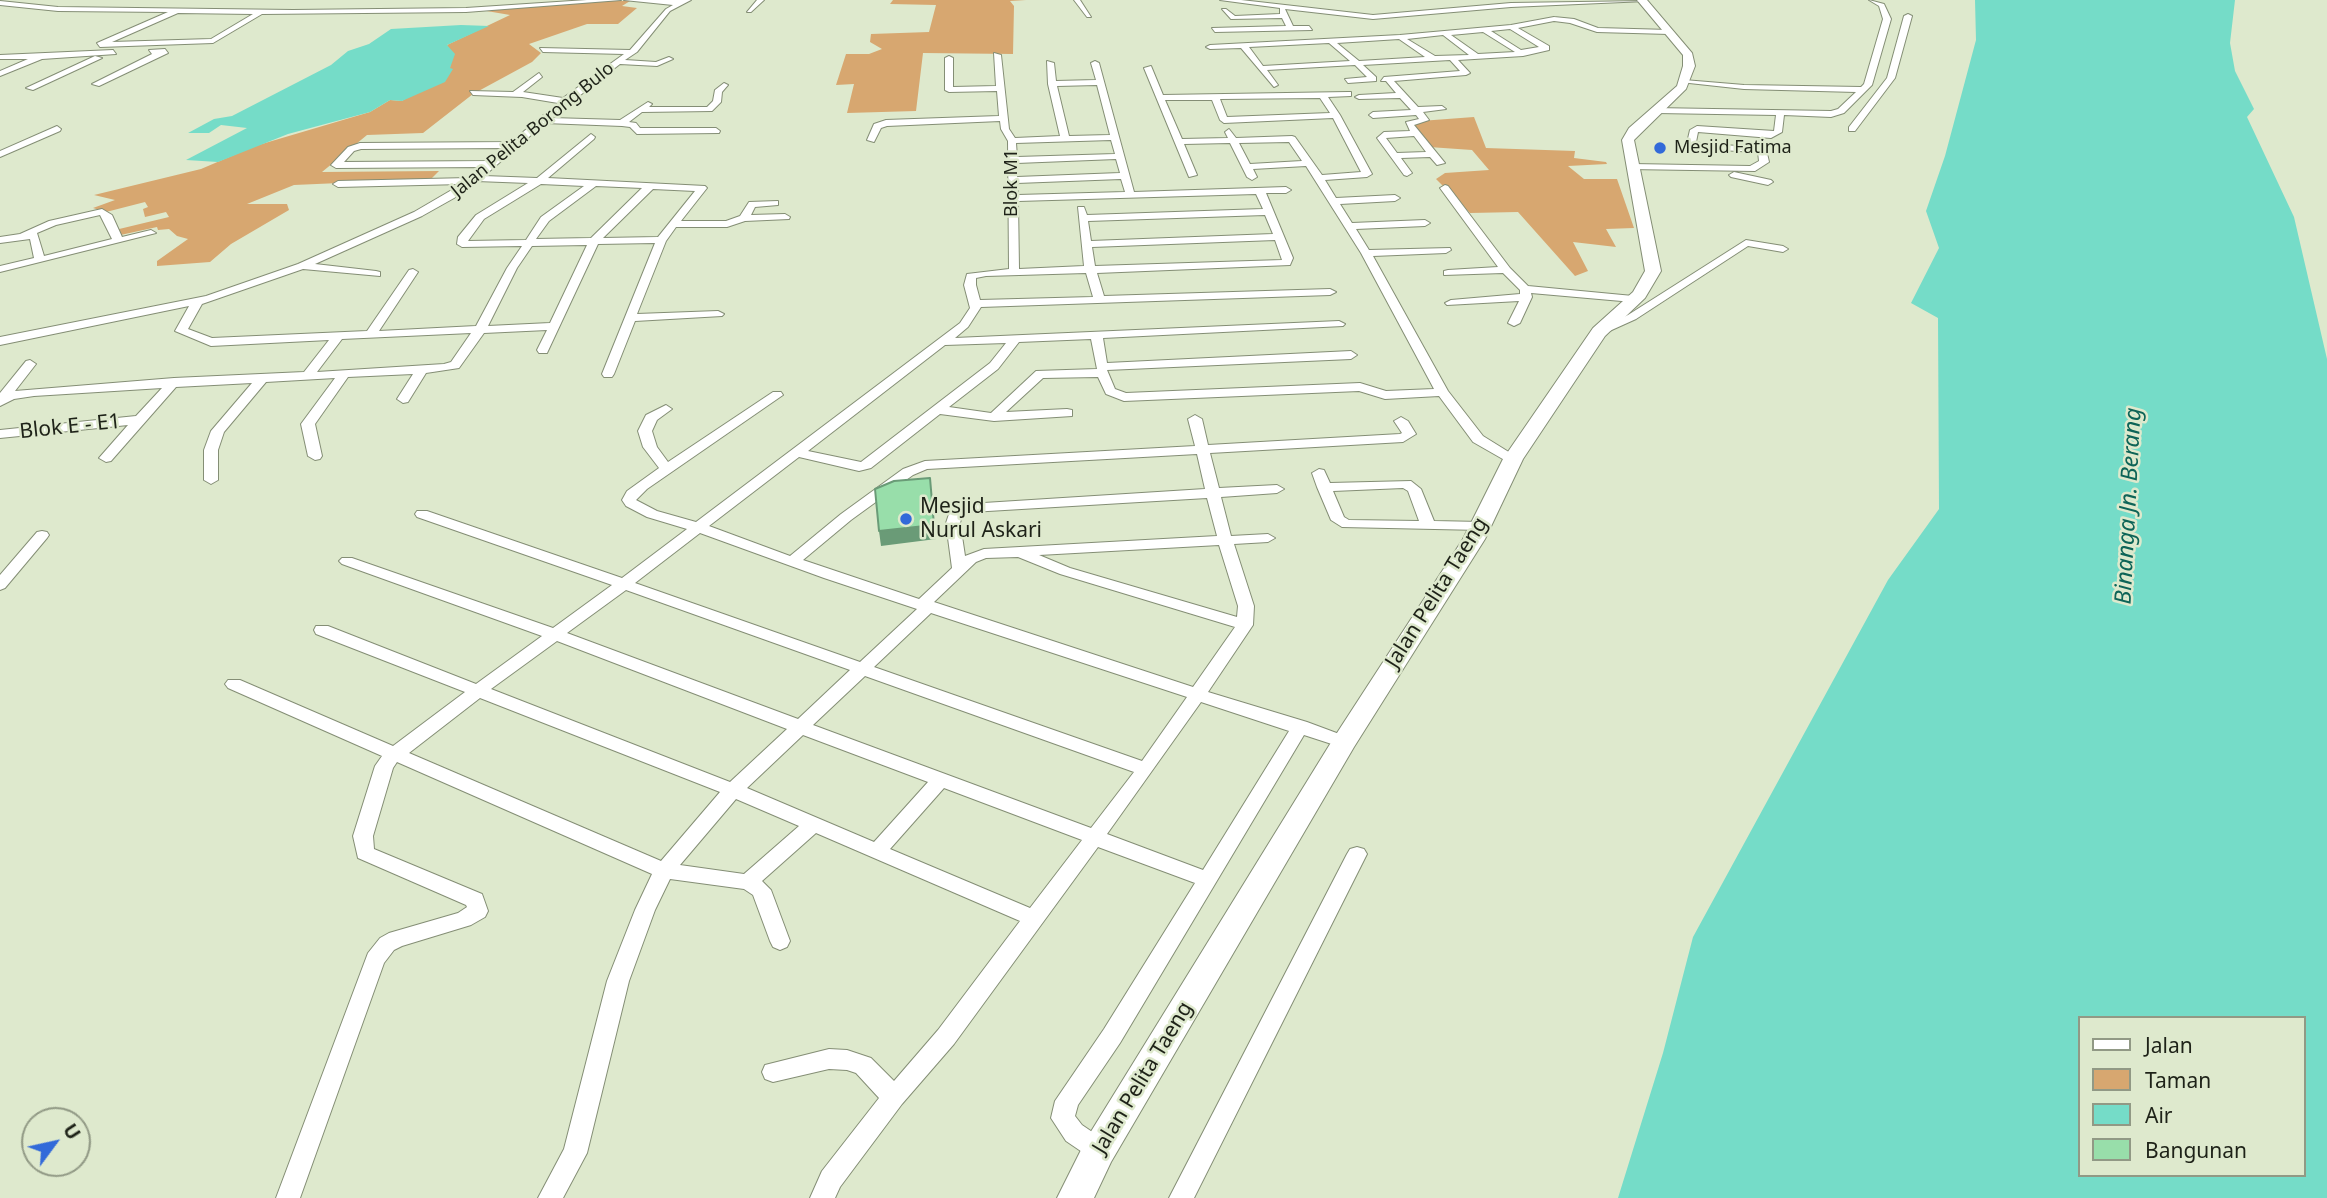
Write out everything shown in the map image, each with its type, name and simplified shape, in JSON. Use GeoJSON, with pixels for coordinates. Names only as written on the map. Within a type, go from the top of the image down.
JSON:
{"type":"FeatureCollection","features":[{"type":"Feature","properties":{"kind":"street"},"geometry":{"type":"LineString","coordinates":[[32,6],[50,0]]}},
{"type":"Feature","properties":{"kind":"street"},"geometry":{"type":"LineString","coordinates":[[55,8],[79,0]]}},
{"type":"Feature","properties":{"kind":"street"},"geometry":{"type":"LineString","coordinates":[[212,10],[228,0]]}},
{"type":"Feature","properties":{"kind":"street"},"geometry":{"type":"LineString","coordinates":[[440,10],[451,0]]}},
{"type":"Feature","properties":{"kind":"street"},"geometry":{"type":"LineString","coordinates":[[0,3],[55,8],[334,12],[440,10],[618,0]]}},
{"type":"Feature","properties":{"kind":"street"},"geometry":{"type":"LineString","coordinates":[[627,0],[684,2]]}},
{"type":"Feature","properties":{"kind":"street"},"geometry":{"type":"LineString","coordinates":[[749,11],[761,0]]}},
{"type":"Feature","properties":{"kind":"street"},"geometry":{"type":"LineString","coordinates":[[1077,0],[1089,16]]}},
{"type":"Feature","properties":{"kind":"street"},"geometry":{"type":"LineString","coordinates":[[1223,0],[1373,17],[1511,5],[1643,1],[1689,55],[1684,82],[1744,87],[1864,90]]}},
{"type":"Feature","properties":{"kind":"street"},"geometry":{"type":"LineString","coordinates":[[1301,9],[1309,0]]}},
{"type":"Feature","properties":{"kind":"street"},"geometry":{"type":"LineString","coordinates":[[1657,110],[1831,114],[1844,108],[1868,85],[1887,19],[1882,5],[1872,0]]}},
{"type":"Feature","properties":{"kind":"street"},"geometry":{"type":"LineString","coordinates":[[334,12],[350,1]]}},
{"type":"Feature","properties":{"kind":"street","name":"Jalan Pelita Borong Bulo"},"geometry":{"type":"LineString","coordinates":[[0,341],[197,302],[302,266],[418,214],[474,180],[565,101],[632,52],[668,10],[684,2]]}},
{"type":"Feature","properties":{"kind":"street"},"geometry":{"type":"LineString","coordinates":[[1282,7],[1291,29]]}},
{"type":"Feature","properties":{"kind":"street"},"geometry":{"type":"LineString","coordinates":[[1396,22],[1558,9]]}},
{"type":"Feature","properties":{"kind":"street"},"geometry":{"type":"LineString","coordinates":[[72,55],[180,10]]}},
{"type":"Feature","properties":{"kind":"street"},"geometry":{"type":"LineString","coordinates":[[1224,10],[1231,18],[1284,16]]}},
{"type":"Feature","properties":{"kind":"street"},"geometry":{"type":"LineString","coordinates":[[1538,11],[1554,19]]}},
{"type":"Feature","properties":{"kind":"street"},"geometry":{"type":"LineString","coordinates":[[100,45],[213,41],[260,12]]}},
{"type":"Feature","properties":{"kind":"street"},"geometry":{"type":"LineString","coordinates":[[1852,129],[1891,78],[1908,16]]}},
{"type":"Feature","properties":{"kind":"street"},"geometry":{"type":"LineString","coordinates":[[1210,47],[1400,37],[1511,27],[1554,19],[1571,21],[1597,30],[1669,32]]}},
{"type":"Feature","properties":{"kind":"street"},"geometry":{"type":"LineString","coordinates":[[1485,30],[1521,52],[1546,48],[1511,27]]}},
{"type":"Feature","properties":{"kind":"street"},"geometry":{"type":"LineString","coordinates":[[1215,30],[1309,28]]}},
{"type":"Feature","properties":{"kind":"street"},"geometry":{"type":"LineString","coordinates":[[1444,33],[1478,58]]}},
{"type":"Feature","properties":{"kind":"street"},"geometry":{"type":"LineString","coordinates":[[1400,37],[1435,61]]}},
{"type":"Feature","properties":{"kind":"street"},"geometry":{"type":"LineString","coordinates":[[1358,40],[1367,48]]}},
{"type":"Feature","properties":{"kind":"street"},"geometry":{"type":"LineString","coordinates":[[1332,42],[1373,79]]}},
{"type":"Feature","properties":{"kind":"street"},"geometry":{"type":"LineString","coordinates":[[1291,44],[1308,66]]}},
{"type":"Feature","properties":{"kind":"street"},"geometry":{"type":"LineString","coordinates":[[1244,46],[1274,85]]}},
{"type":"Feature","properties":{"kind":"street"},"geometry":{"type":"LineString","coordinates":[[543,50],[632,52]]}},
{"type":"Feature","properties":{"kind":"street"},"geometry":{"type":"LineString","coordinates":[[0,57],[165,51],[96,84]]}},
{"type":"Feature","properties":{"kind":"street"},"geometry":{"type":"LineString","coordinates":[[1261,68],[1435,61],[1524,54],[1521,52]]}},
{"type":"Feature","properties":{"kind":"street"},"geometry":{"type":"LineString","coordinates":[[30,88],[110,53]]}},
{"type":"Feature","properties":{"kind":"street","name":"Blok M1"},"geometry":{"type":"LineString","coordinates":[[997,55],[1003,118],[1012,141],[1014,272]]}},
{"type":"Feature","properties":{"kind":"street"},"geometry":{"type":"LineString","coordinates":[[1377,55],[1386,63]]}},
{"type":"Feature","properties":{"kind":"street"},"geometry":{"type":"LineString","coordinates":[[0,74],[38,57]]}},
{"type":"Feature","properties":{"kind":"street"},"geometry":{"type":"LineString","coordinates":[[949,58],[948,95],[1001,88]]}},
{"type":"Feature","properties":{"kind":"street"},"geometry":{"type":"LineString","coordinates":[[619,62],[657,64],[669,59]]}},
{"type":"Feature","properties":{"kind":"street"},"geometry":{"type":"LineString","coordinates":[[1348,81],[1466,73],[1453,59]]}},
{"type":"Feature","properties":{"kind":"street"},"geometry":{"type":"LineString","coordinates":[[1051,62],[1052,84],[1065,139]]}},
{"type":"Feature","properties":{"kind":"street"},"geometry":{"type":"LineString","coordinates":[[1095,63],[1130,194]]}},
{"type":"Feature","properties":{"kind":"street"},"geometry":{"type":"LineString","coordinates":[[1148,68],[1192,175]]}},
{"type":"Feature","properties":{"kind":"street"},"geometry":{"type":"LineString","coordinates":[[516,94],[539,75]]}},
{"type":"Feature","properties":{"kind":"street"},"geometry":{"type":"LineString","coordinates":[[1388,79],[1425,120],[1409,124],[1440,163]]}},
{"type":"Feature","properties":{"kind":"street"},"geometry":{"type":"LineString","coordinates":[[1052,84],[1100,82]]}},
{"type":"Feature","properties":{"kind":"street","name":"Jalan Pelita Taeng"},"geometry":{"type":"LineString","coordinates":[[1075,1198],[1099,1150],[1343,742],[1480,526],[1514,459],[1567,374],[1599,332],[1633,299],[1653,271],[1628,140],[1633,131],[1684,82]]}},
{"type":"Feature","properties":{"kind":"street"},"geometry":{"type":"LineString","coordinates":[[622,123],[644,107],[707,109],[717,102],[718,92],[724,85]]}},
{"type":"Feature","properties":{"kind":"street"},"geometry":{"type":"LineString","coordinates":[[473,93],[516,94],[565,101]]}},
{"type":"Feature","properties":{"kind":"street"},"geometry":{"type":"LineString","coordinates":[[1161,97],[1216,99],[1348,94]]}},
{"type":"Feature","properties":{"kind":"street"},"geometry":{"type":"LineString","coordinates":[[1319,178],[1367,174],[1336,115],[1322,95]]}},
{"type":"Feature","properties":{"kind":"street"},"geometry":{"type":"LineString","coordinates":[[1359,97],[1404,95]]}},
{"type":"Feature","properties":{"kind":"street"},"geometry":{"type":"LineString","coordinates":[[1216,99],[1252,177]]}},
{"type":"Feature","properties":{"kind":"street"},"geometry":{"type":"LineString","coordinates":[[1844,108],[1870,106]]}},
{"type":"Feature","properties":{"kind":"street"},"geometry":{"type":"LineString","coordinates":[[1373,115],[1442,109]]}},
{"type":"Feature","properties":{"kind":"street"},"geometry":{"type":"LineString","coordinates":[[1718,131],[1720,113]]}},
{"type":"Feature","properties":{"kind":"street"},"geometry":{"type":"LineString","coordinates":[[1763,150],[1708,147],[1691,143],[1694,130],[1759,136],[1778,132],[1780,113]]}},
{"type":"Feature","properties":{"kind":"street"},"geometry":{"type":"LineString","coordinates":[[1224,120],[1336,115]]}},
{"type":"Feature","properties":{"kind":"street"},"geometry":{"type":"LineString","coordinates":[[871,140],[877,126],[886,123],[1003,118]]}},
{"type":"Feature","properties":{"kind":"street"},"geometry":{"type":"LineString","coordinates":[[542,120],[622,123],[633,125],[637,131],[716,131]]}},
{"type":"Feature","properties":{"kind":"street"},"geometry":{"type":"LineString","coordinates":[[0,154],[57,129]]}},
{"type":"Feature","properties":{"kind":"street"},"geometry":{"type":"LineString","coordinates":[[1408,173],[1382,136],[1416,133]]}},
{"type":"Feature","properties":{"kind":"street"},"geometry":{"type":"LineString","coordinates":[[1012,141],[1116,136]]}},
{"type":"Feature","properties":{"kind":"street"},"geometry":{"type":"LineString","coordinates":[[1632,167],[1714,170],[1758,167],[1765,162],[1759,136]]}},
{"type":"Feature","properties":{"kind":"street"},"geometry":{"type":"LineString","coordinates":[[591,137],[540,180],[481,217],[461,242],[467,245],[661,240]]}},
{"type":"Feature","properties":{"kind":"street"},"geometry":{"type":"LineString","coordinates":[[1177,142],[1292,139],[1366,253],[1442,392],[1478,439],[1514,459]]}},
{"type":"Feature","properties":{"kind":"street"},"geometry":{"type":"LineString","coordinates":[[492,164],[334,163],[360,146],[512,145]]}},
{"type":"Feature","properties":{"kind":"street"},"geometry":{"type":"LineString","coordinates":[[1394,156],[1433,153]]}},
{"type":"Feature","properties":{"kind":"street"},"geometry":{"type":"LineString","coordinates":[[1013,160],[1121,156]]}},
{"type":"Feature","properties":{"kind":"street"},"geometry":{"type":"LineString","coordinates":[[1247,167],[1310,163]]}},
{"type":"Feature","properties":{"kind":"street"},"geometry":{"type":"LineString","coordinates":[[1714,170],[1768,182]]}},
{"type":"Feature","properties":{"kind":"street"},"geometry":{"type":"LineString","coordinates":[[1012,180],[1126,176]]}},
{"type":"Feature","properties":{"kind":"street"},"geometry":{"type":"LineString","coordinates":[[338,184],[540,180],[702,188],[661,240],[608,374]]}},
{"type":"Feature","properties":{"kind":"street"},"geometry":{"type":"LineString","coordinates":[[0,402],[21,393],[455,365],[479,331],[528,243],[545,219],[594,183]]}},
{"type":"Feature","properties":{"kind":"street"},"geometry":{"type":"LineString","coordinates":[[542,350],[594,241],[650,186]]}},
{"type":"Feature","properties":{"kind":"street"},"geometry":{"type":"LineString","coordinates":[[1445,188],[1526,293]]}},
{"type":"Feature","properties":{"kind":"street"},"geometry":{"type":"LineString","coordinates":[[1012,198],[1286,190]]}},
{"type":"Feature","properties":{"kind":"street"},"geometry":{"type":"LineString","coordinates":[[288,1198],[375,959],[387,944],[396,939],[464,919],[478,911],[475,900],[365,853],[363,836],[369,810],[381,774],[393,755],[624,584],[971,319],[975,304],[970,285],[971,276],[1014,272],[1286,263],[1288,258],[1261,191]]}},
{"type":"Feature","properties":{"kind":"street"},"geometry":{"type":"LineString","coordinates":[[1080,196],[1090,269],[1100,301]]}},
{"type":"Feature","properties":{"kind":"street"},"geometry":{"type":"LineString","coordinates":[[1333,201],[1395,198]]}},
{"type":"Feature","properties":{"kind":"street"},"geometry":{"type":"LineString","coordinates":[[744,218],[752,204],[775,203]]}},
{"type":"Feature","properties":{"kind":"street"},"geometry":{"type":"LineString","coordinates":[[0,240],[100,212],[108,217],[118,241]]}},
{"type":"Feature","properties":{"kind":"street"},"geometry":{"type":"LineString","coordinates":[[1082,218],[1268,212]]}},
{"type":"Feature","properties":{"kind":"street"},"geometry":{"type":"LineString","coordinates":[[672,224],[730,224],[744,218],[785,217]]}},
{"type":"Feature","properties":{"kind":"street"},"geometry":{"type":"LineString","coordinates":[[1348,226],[1425,223]]}},
{"type":"Feature","properties":{"kind":"street"},"geometry":{"type":"LineString","coordinates":[[0,269],[151,233]]}},
{"type":"Feature","properties":{"kind":"street"},"geometry":{"type":"LineString","coordinates":[[23,235],[36,236],[40,260]]}},
{"type":"Feature","properties":{"kind":"street"},"geometry":{"type":"LineString","coordinates":[[1086,244],[1279,237]]}},
{"type":"Feature","properties":{"kind":"street"},"geometry":{"type":"LineString","coordinates":[[1599,332],[1632,317],[1746,243],[1783,249]]}},
{"type":"Feature","properties":{"kind":"street"},"geometry":{"type":"LineString","coordinates":[[1366,253],[1446,250]]}},
{"type":"Feature","properties":{"kind":"street"},"geometry":{"type":"LineString","coordinates":[[302,266],[376,274]]}},
{"type":"Feature","properties":{"kind":"street"},"geometry":{"type":"LineString","coordinates":[[1448,273],[1506,270]]}},
{"type":"Feature","properties":{"kind":"street"},"geometry":{"type":"LineString","coordinates":[[370,335],[413,272]]}},
{"type":"Feature","properties":{"kind":"street"},"geometry":{"type":"LineString","coordinates":[[975,304],[1330,292]]}},
{"type":"Feature","properties":{"kind":"street"},"geometry":{"type":"LineString","coordinates":[[1451,303],[1526,293],[1633,299]]}},
{"type":"Feature","properties":{"kind":"street"},"geometry":{"type":"LineString","coordinates":[[1514,323],[1526,293]]}},
{"type":"Feature","properties":{"kind":"street"},"geometry":{"type":"LineString","coordinates":[[197,302],[181,331],[202,341],[234,342],[554,326]]}},
{"type":"Feature","properties":{"kind":"street"},"geometry":{"type":"LineString","coordinates":[[631,318],[718,314]]}},
{"type":"Feature","properties":{"kind":"street"},"geometry":{"type":"LineString","coordinates":[[943,342],[1339,324]]}},
{"type":"Feature","properties":{"kind":"street"},"geometry":{"type":"LineString","coordinates":[[1096,334],[1101,367],[1351,355]]}},
{"type":"Feature","properties":{"kind":"street"},"geometry":{"type":"LineString","coordinates":[[309,374],[339,335]]}},
{"type":"Feature","properties":{"kind":"street"},"geometry":{"type":"LineString","coordinates":[[796,452],[861,467],[995,366],[1016,338]]}},
{"type":"Feature","properties":{"kind":"street"},"geometry":{"type":"LineString","coordinates":[[0,402],[30,365]]}},
{"type":"Feature","properties":{"kind":"street"},"geometry":{"type":"LineString","coordinates":[[403,399],[422,369]]}},
{"type":"Feature","properties":{"kind":"street"},"geometry":{"type":"LineString","coordinates":[[315,456],[308,424],[344,373]]}},
{"type":"Feature","properties":{"kind":"street"},"geometry":{"type":"LineString","coordinates":[[994,417],[1040,374],[1103,373],[1110,391],[1124,397],[1360,387],[1385,395],[1442,392]]}},
{"type":"Feature","properties":{"kind":"street"},"geometry":{"type":"LineString","coordinates":[[211,480],[211,450],[218,431],[264,377]]}},
{"type":"Feature","properties":{"kind":"street"},"geometry":{"type":"LineString","coordinates":[[106,458],[174,382]]}},
{"type":"Feature","properties":{"kind":"street"},"geometry":{"type":"LineString","coordinates":[[777,395],[642,486],[629,500],[652,514],[1343,742]]}},
{"type":"Feature","properties":{"kind":"street"},"geometry":{"type":"LineString","coordinates":[[666,409],[651,418],[645,431],[650,447],[667,470]]}},
{"type":"Feature","properties":{"kind":"street"},"geometry":{"type":"LineString","coordinates":[[940,410],[994,417],[1067,413]]}},
{"type":"Feature","properties":{"kind":"street"},"geometry":{"type":"LineString","coordinates":[[822,1198],[831,1179],[894,1097],[946,1037],[1146,769],[1245,625],[1246,606],[1225,540],[1195,419]]}},
{"type":"Feature","properties":{"kind":"street","name":"Blok E - E1"},"geometry":{"type":"LineString","coordinates":[[0,434],[139,420]]}},
{"type":"Feature","properties":{"kind":"street"},"geometry":{"type":"LineString","coordinates":[[794,560],[846,517],[916,468],[1403,438],[1409,434],[1402,421]]}},
{"type":"Feature","properties":{"kind":"street"},"geometry":{"type":"LineString","coordinates":[[1428,524],[1415,489],[1406,484],[1322,480],[1342,523],[1480,526]]}},
{"type":"Feature","properties":{"kind":"street"},"geometry":{"type":"LineString","coordinates":[[960,570],[953,523],[955,514],[968,508],[1277,489]]}},
{"type":"Feature","properties":{"kind":"street"},"geometry":{"type":"LineString","coordinates":[[422,514],[863,667],[1146,769]]}},
{"type":"Feature","properties":{"kind":"street"},"geometry":{"type":"LineString","coordinates":[[0,584],[42,535]]}},
{"type":"Feature","properties":{"kind":"street"},"geometry":{"type":"LineString","coordinates":[[550,1198],[575,1153],[618,981],[645,909],[664,871],[733,790],[863,667],[971,559],[984,554],[1022,554],[1268,538]]}},
{"type":"Feature","properties":{"kind":"street"},"geometry":{"type":"LineString","coordinates":[[1022,554],[1065,571],[1245,625]]}},
{"type":"Feature","properties":{"kind":"street"},"geometry":{"type":"LineString","coordinates":[[347,561],[556,635],[1092,839],[1208,880]]}},
{"type":"Feature","properties":{"kind":"street"},"geometry":{"type":"LineString","coordinates":[[322,630],[733,790],[1034,918]]}},
{"type":"Feature","properties":{"kind":"street"},"geometry":{"type":"LineString","coordinates":[[234,684],[664,871],[748,882],[761,890],[780,941]]}},
{"type":"Feature","properties":{"kind":"street"},"geometry":{"type":"LineString","coordinates":[[1099,1150],[1074,1133],[1063,1118],[1063,1110],[1074,1088],[1112,1036],[1301,726]]}},
{"type":"Feature","properties":{"kind":"street"},"geometry":{"type":"LineString","coordinates":[[877,851],[939,781]]}},
{"type":"Feature","properties":{"kind":"street"},"geometry":{"type":"LineString","coordinates":[[748,882],[813,825]]}},
{"type":"Feature","properties":{"kind":"street"},"geometry":{"type":"LineString","coordinates":[[1181,1198],[1357,854]]}},
{"type":"Feature","properties":{"kind":"street"},"geometry":{"type":"LineString","coordinates":[[772,1072],[829,1059],[847,1060],[863,1065],[894,1097]]}},
{"type":"Feature","properties":{"kind":"green space"},"geometry":{"type":"Polygon","coordinates":[[[893,0],[1026,0],[1010,1],[1014,6],[1013,54],[923,53],[916,111],[847,113],[854,84],[836,85],[846,54],[869,54],[882,49],[870,42],[871,34],[929,32],[936,5],[890,4],[893,0]]]}},
{"type":"Feature","properties":{"kind":"green space"},"geometry":{"type":"Polygon","coordinates":[[[630,1],[622,6],[637,8],[618,24],[587,24],[529,44],[541,53],[532,62],[473,94],[423,133],[367,135],[322,172],[439,171],[431,179],[294,185],[247,204],[287,204],[289,210],[231,244],[210,262],[157,266],[157,261],[188,239],[177,236],[169,229],[158,230],[157,227],[116,236],[115,230],[169,217],[166,212],[145,217],[143,209],[148,207],[145,202],[106,212],[93,208],[115,200],[94,195],[201,169],[255,146],[370,112],[390,100],[402,101],[450,68],[451,53],[447,45],[510,15],[475,9],[630,1]]]}},
{"type":"Feature","properties":{"kind":"green space"},"geometry":{"type":"Polygon","coordinates":[[[1474,117],[1486,148],[1575,151],[1574,158],[1606,162],[1607,164],[1568,166],[1584,179],[1617,179],[1634,228],[1606,229],[1616,247],[1573,242],[1588,271],[1575,276],[1518,212],[1470,213],[1436,179],[1445,173],[1489,170],[1472,150],[1429,147],[1407,122],[1474,117]]]}},
{"type":"Feature","properties":{"kind":"water","name":"Binanga Jn. Berang"},"geometry":{"type":"Polygon","coordinates":[[[1975,0],[2235,0],[2230,43],[2235,71],[2254,109],[2247,117],[2294,217],[2327,359],[2327,1198],[1618,1198],[1663,1053],[1693,937],[1888,580],[1939,509],[1938,318],[1911,303],[1939,248],[1926,211],[1945,156],[1976,40],[1975,0]]]}},
{"type":"Feature","properties":{"kind":"water"},"geometry":{"type":"Polygon","coordinates":[[[489,26],[447,45],[455,54],[450,68],[453,69],[445,82],[402,101],[390,100],[370,112],[288,134],[218,162],[186,160],[247,128],[221,125],[209,133],[188,133],[214,119],[232,116],[331,65],[348,51],[369,44],[391,29],[489,26]]]}},
{"type":"Feature","properties":{"kind":"building","name":"Mesjid Nurul Askari"},"geometry":{"type":"Polygon","coordinates":[[[930,478],[934,525],[879,531],[875,489],[894,481],[930,478]]]}},
{"type":"Feature","properties":{"kind":"place","name":"Mesjid Fatima"},"geometry":{"type":"Point","coordinates":[1660,148]}},
{"type":"Feature","properties":{"kind":"place","name":"Mesjid Nurul Askari"},"geometry":{"type":"Point","coordinates":[906,519]}}]}
